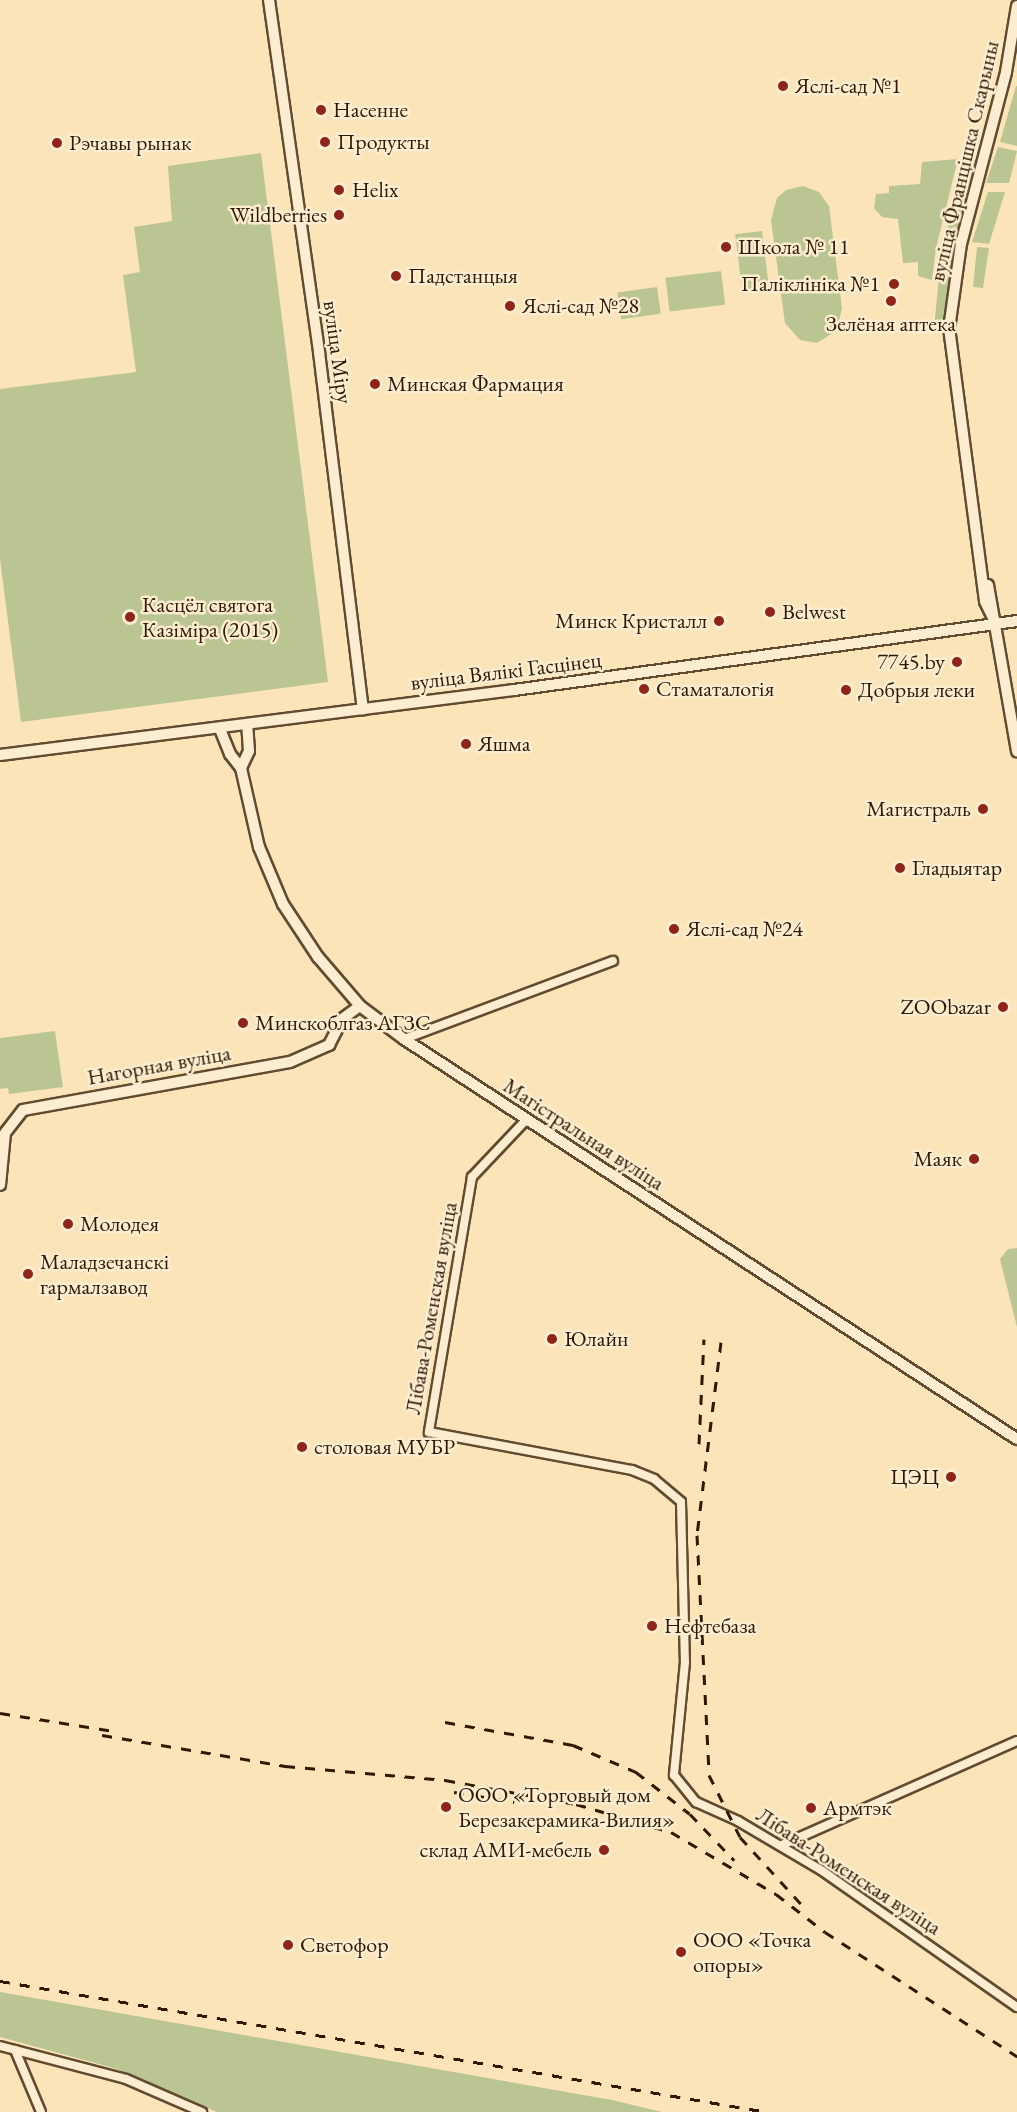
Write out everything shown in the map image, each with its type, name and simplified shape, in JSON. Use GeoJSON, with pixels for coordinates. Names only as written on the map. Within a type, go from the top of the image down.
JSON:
{"type":"FeatureCollection","features":[{"type":"Feature","properties":{"kind":"main road","name":"вуліца Міру"},"geometry":{"type":"LineString","coordinates":[[269,0],[319,352],[363,709]]}},
{"type":"Feature","properties":{"kind":"main road","name":"вуліца Францішка Скарыны"},"geometry":{"type":"LineString","coordinates":[[1017,6],[1006,72],[961,244],[949,329],[984,573],[993,599],[1017,752]]}},
{"type":"Feature","properties":{"kind":"main road","name":"вуліца Вялікі Гасцінец"},"geometry":{"type":"LineString","coordinates":[[0,755],[220,729],[1017,621]]}},
{"type":"Feature","properties":{"kind":"main road"},"geometry":{"type":"LineString","coordinates":[[220,729],[230,754],[241,768],[249,751],[247,725]]}},
{"type":"Feature","properties":{"kind":"main road","name":"Магістральная вуліца"},"geometry":{"type":"LineString","coordinates":[[241,768],[259,847],[283,904],[318,957],[360,1006],[404,1039],[1017,1439]]}},
{"type":"Feature","properties":{"kind":"main road","name":"Нагорная вуліца"},"geometry":{"type":"LineString","coordinates":[[0,1185],[5,1133],[22,1110],[290,1062],[329,1045],[342,1019],[360,1006]]}},
{"type":"Feature","properties":{"kind":"street"},"geometry":{"type":"LineString","coordinates":[[404,1039],[613,962]]}},
{"type":"Feature","properties":{"kind":"street","name":"Лібава-Роменская вуліца"},"geometry":{"type":"LineString","coordinates":[[527,1119],[472,1177],[429,1432],[632,1470],[654,1479],[681,1502],[686,1662],[674,1775],[696,1802],[782,1845],[1017,2007]]}},
{"type":"Feature","properties":{"kind":"street"},"geometry":{"type":"LineString","coordinates":[[782,1845],[1017,1741]]}},
{"type":"Feature","properties":{"kind":"street"},"geometry":{"type":"LineString","coordinates":[[0,2046],[126,2079],[202,2112]]}},
{"type":"Feature","properties":{"kind":"street"},"geometry":{"type":"LineString","coordinates":[[15,2050],[41,2112]]}},
{"type":"Feature","properties":{"kind":"green space"},"geometry":{"type":"Polygon","coordinates":[[[1017,86],[1017,146],[1000,142],[1017,86]]]}},
{"type":"Feature","properties":{"kind":"green space"},"geometry":{"type":"Polygon","coordinates":[[[998,147],[1017,151],[1009,183],[986,183],[998,147]]]}},
{"type":"Feature","properties":{"kind":"green space"},"geometry":{"type":"Polygon","coordinates":[[[261,153],[328,682],[21,722],[0,559],[0,389],[136,372],[123,275],[140,272],[134,227],[172,221],[168,166],[261,153]]]}},
{"type":"Feature","properties":{"kind":"green space"},"geometry":{"type":"Polygon","coordinates":[[[966,158],[978,160],[946,327],[934,328],[942,248],[966,158]]]}},
{"type":"Feature","properties":{"kind":"green space"},"geometry":{"type":"Polygon","coordinates":[[[958,159],[936,248],[932,280],[918,276],[918,262],[903,263],[898,219],[882,217],[874,208],[876,194],[889,193],[889,186],[920,184],[922,162],[958,159]]]}},
{"type":"Feature","properties":{"kind":"green space"},"geometry":{"type":"Polygon","coordinates":[[[803,186],[819,192],[829,206],[842,309],[836,331],[817,343],[800,340],[785,323],[771,220],[777,198],[786,190],[803,186]]]}},
{"type":"Feature","properties":{"kind":"green space"},"geometry":{"type":"Polygon","coordinates":[[[988,192],[1005,192],[989,244],[972,242],[988,192]]]}},
{"type":"Feature","properties":{"kind":"green space"},"geometry":{"type":"Polygon","coordinates":[[[762,231],[769,291],[743,294],[735,234],[762,231]]]}},
{"type":"Feature","properties":{"kind":"green space"},"geometry":{"type":"Polygon","coordinates":[[[977,247],[989,248],[983,288],[973,287],[977,247]]]}},
{"type":"Feature","properties":{"kind":"green space"},"geometry":{"type":"Polygon","coordinates":[[[721,271],[725,305],[670,312],[665,278],[721,271]]]}},
{"type":"Feature","properties":{"kind":"green space"},"geometry":{"type":"Polygon","coordinates":[[[657,287],[661,314],[621,319],[617,293],[657,287]]]}},
{"type":"Feature","properties":{"kind":"green space"},"geometry":{"type":"Polygon","coordinates":[[[55,1031],[63,1087],[9,1094],[8,1088],[0,1089],[0,1038],[55,1031]]]}},
{"type":"Feature","properties":{"kind":"green space"},"geometry":{"type":"Polygon","coordinates":[[[1017,1248],[1017,1327],[1000,1259],[1008,1249],[1017,1248]]]}},
{"type":"Feature","properties":{"kind":"green space"},"geometry":{"type":"Polygon","coordinates":[[[0,1992],[612,2100],[662,2112],[217,2112],[117,2069],[0,2037],[0,1992]]]}},
{"type":"Feature","properties":{"kind":"railway"},"geometry":{"type":"LineString","coordinates":[[699,1444],[704,1339]]}},
{"type":"Feature","properties":{"kind":"railway"},"geometry":{"type":"LineString","coordinates":[[721,1342],[697,1535],[709,1775],[740,1837],[803,1906]]}},
{"type":"Feature","properties":{"kind":"railway"},"geometry":{"type":"LineString","coordinates":[[0,1713],[114,1731]]}},
{"type":"Feature","properties":{"kind":"railway"},"geometry":{"type":"LineString","coordinates":[[445,1722],[573,1745],[636,1772],[690,1814],[734,1860]]}},
{"type":"Feature","properties":{"kind":"railway"},"geometry":{"type":"LineString","coordinates":[[102,1735],[285,1766],[445,1780],[576,1804],[671,1832],[776,1894],[825,1932],[1017,2056]]}},
{"type":"Feature","properties":{"kind":"railway"},"geometry":{"type":"LineString","coordinates":[[454,1792],[514,1802]]}},
{"type":"Feature","properties":{"kind":"railway"},"geometry":{"type":"LineString","coordinates":[[0,1981],[767,2112]]}},
{"type":"Feature","properties":{"kind":"place","name":"Яслі-сад №1"},"geometry":{"type":"Point","coordinates":[783,86]}},
{"type":"Feature","properties":{"kind":"place","name":"Насенне"},"geometry":{"type":"Point","coordinates":[321,110]}},
{"type":"Feature","properties":{"kind":"place","name":"Продукты"},"geometry":{"type":"Point","coordinates":[325,142]}},
{"type":"Feature","properties":{"kind":"place","name":"Рэчавы рынак"},"geometry":{"type":"Point","coordinates":[57,143]}},
{"type":"Feature","properties":{"kind":"place","name":"Helix"},"geometry":{"type":"Point","coordinates":[339,190]}},
{"type":"Feature","properties":{"kind":"place","name":"Wildberries"},"geometry":{"type":"Point","coordinates":[339,215]}},
{"type":"Feature","properties":{"kind":"place","name":"Школа № 11"},"geometry":{"type":"Point","coordinates":[726,247]}},
{"type":"Feature","properties":{"kind":"place","name":"Падстанцыя"},"geometry":{"type":"Point","coordinates":[396,276]}},
{"type":"Feature","properties":{"kind":"place","name":"Паліклініка №1"},"geometry":{"type":"Point","coordinates":[894,284]}},
{"type":"Feature","properties":{"kind":"place","name":"Зелёная аптека"},"geometry":{"type":"Point","coordinates":[891,301]}},
{"type":"Feature","properties":{"kind":"place","name":"Яслі-сад №28"},"geometry":{"type":"Point","coordinates":[510,306]}},
{"type":"Feature","properties":{"kind":"place","name":"Минская Фармация"},"geometry":{"type":"Point","coordinates":[375,384]}},
{"type":"Feature","properties":{"kind":"place","name":"Belwest"},"geometry":{"type":"Point","coordinates":[770,612]}},
{"type":"Feature","properties":{"kind":"place","name":"Касцёл святога Казіміра (2015)"},"geometry":{"type":"Point","coordinates":[130,617]}},
{"type":"Feature","properties":{"kind":"place","name":"Минск Кристалл"},"geometry":{"type":"Point","coordinates":[719,621]}},
{"type":"Feature","properties":{"kind":"place","name":"7745.by"},"geometry":{"type":"Point","coordinates":[957,662]}},
{"type":"Feature","properties":{"kind":"place","name":"Стаматалогія"},"geometry":{"type":"Point","coordinates":[644,689]}},
{"type":"Feature","properties":{"kind":"place","name":"Добрыя леки"},"geometry":{"type":"Point","coordinates":[846,690]}},
{"type":"Feature","properties":{"kind":"place","name":"Яшма"},"geometry":{"type":"Point","coordinates":[466,744]}},
{"type":"Feature","properties":{"kind":"place","name":"Магистраль"},"geometry":{"type":"Point","coordinates":[983,809]}},
{"type":"Feature","properties":{"kind":"place","name":"Гладыятар"},"geometry":{"type":"Point","coordinates":[900,868]}},
{"type":"Feature","properties":{"kind":"place","name":"Яслі-сад №24"},"geometry":{"type":"Point","coordinates":[674,929]}},
{"type":"Feature","properties":{"kind":"place","name":"ZOObazar"},"geometry":{"type":"Point","coordinates":[1003,1007]}},
{"type":"Feature","properties":{"kind":"place","name":"Минскоблгаз АГЗС"},"geometry":{"type":"Point","coordinates":[243,1023]}},
{"type":"Feature","properties":{"kind":"place","name":"Маяк"},"geometry":{"type":"Point","coordinates":[974,1159]}},
{"type":"Feature","properties":{"kind":"place","name":"Молодея"},"geometry":{"type":"Point","coordinates":[68,1224]}},
{"type":"Feature","properties":{"kind":"place","name":"Маладзечанскі гармалзавод"},"geometry":{"type":"Point","coordinates":[28,1274]}},
{"type":"Feature","properties":{"kind":"place","name":"Юлайн"},"geometry":{"type":"Point","coordinates":[552,1339]}},
{"type":"Feature","properties":{"kind":"place","name":"столовая МУБР"},"geometry":{"type":"Point","coordinates":[302,1447]}},
{"type":"Feature","properties":{"kind":"place","name":"ЦЭЦ"},"geometry":{"type":"Point","coordinates":[951,1477]}},
{"type":"Feature","properties":{"kind":"place","name":"Нефтебаза"},"geometry":{"type":"Point","coordinates":[652,1626]}},
{"type":"Feature","properties":{"kind":"place","name":"ООО «Торговый дом Березакерамика-Вилия»"},"geometry":{"type":"Point","coordinates":[446,1807]}},
{"type":"Feature","properties":{"kind":"place","name":"Армтэк"},"geometry":{"type":"Point","coordinates":[811,1808]}},
{"type":"Feature","properties":{"kind":"place","name":"склад АМИ-мебель"},"geometry":{"type":"Point","coordinates":[604,1850]}},
{"type":"Feature","properties":{"kind":"place","name":"Светофор"},"geometry":{"type":"Point","coordinates":[288,1945]}},
{"type":"Feature","properties":{"kind":"place","name":"ООО «Точка опоры»"},"geometry":{"type":"Point","coordinates":[681,1952]}}]}
